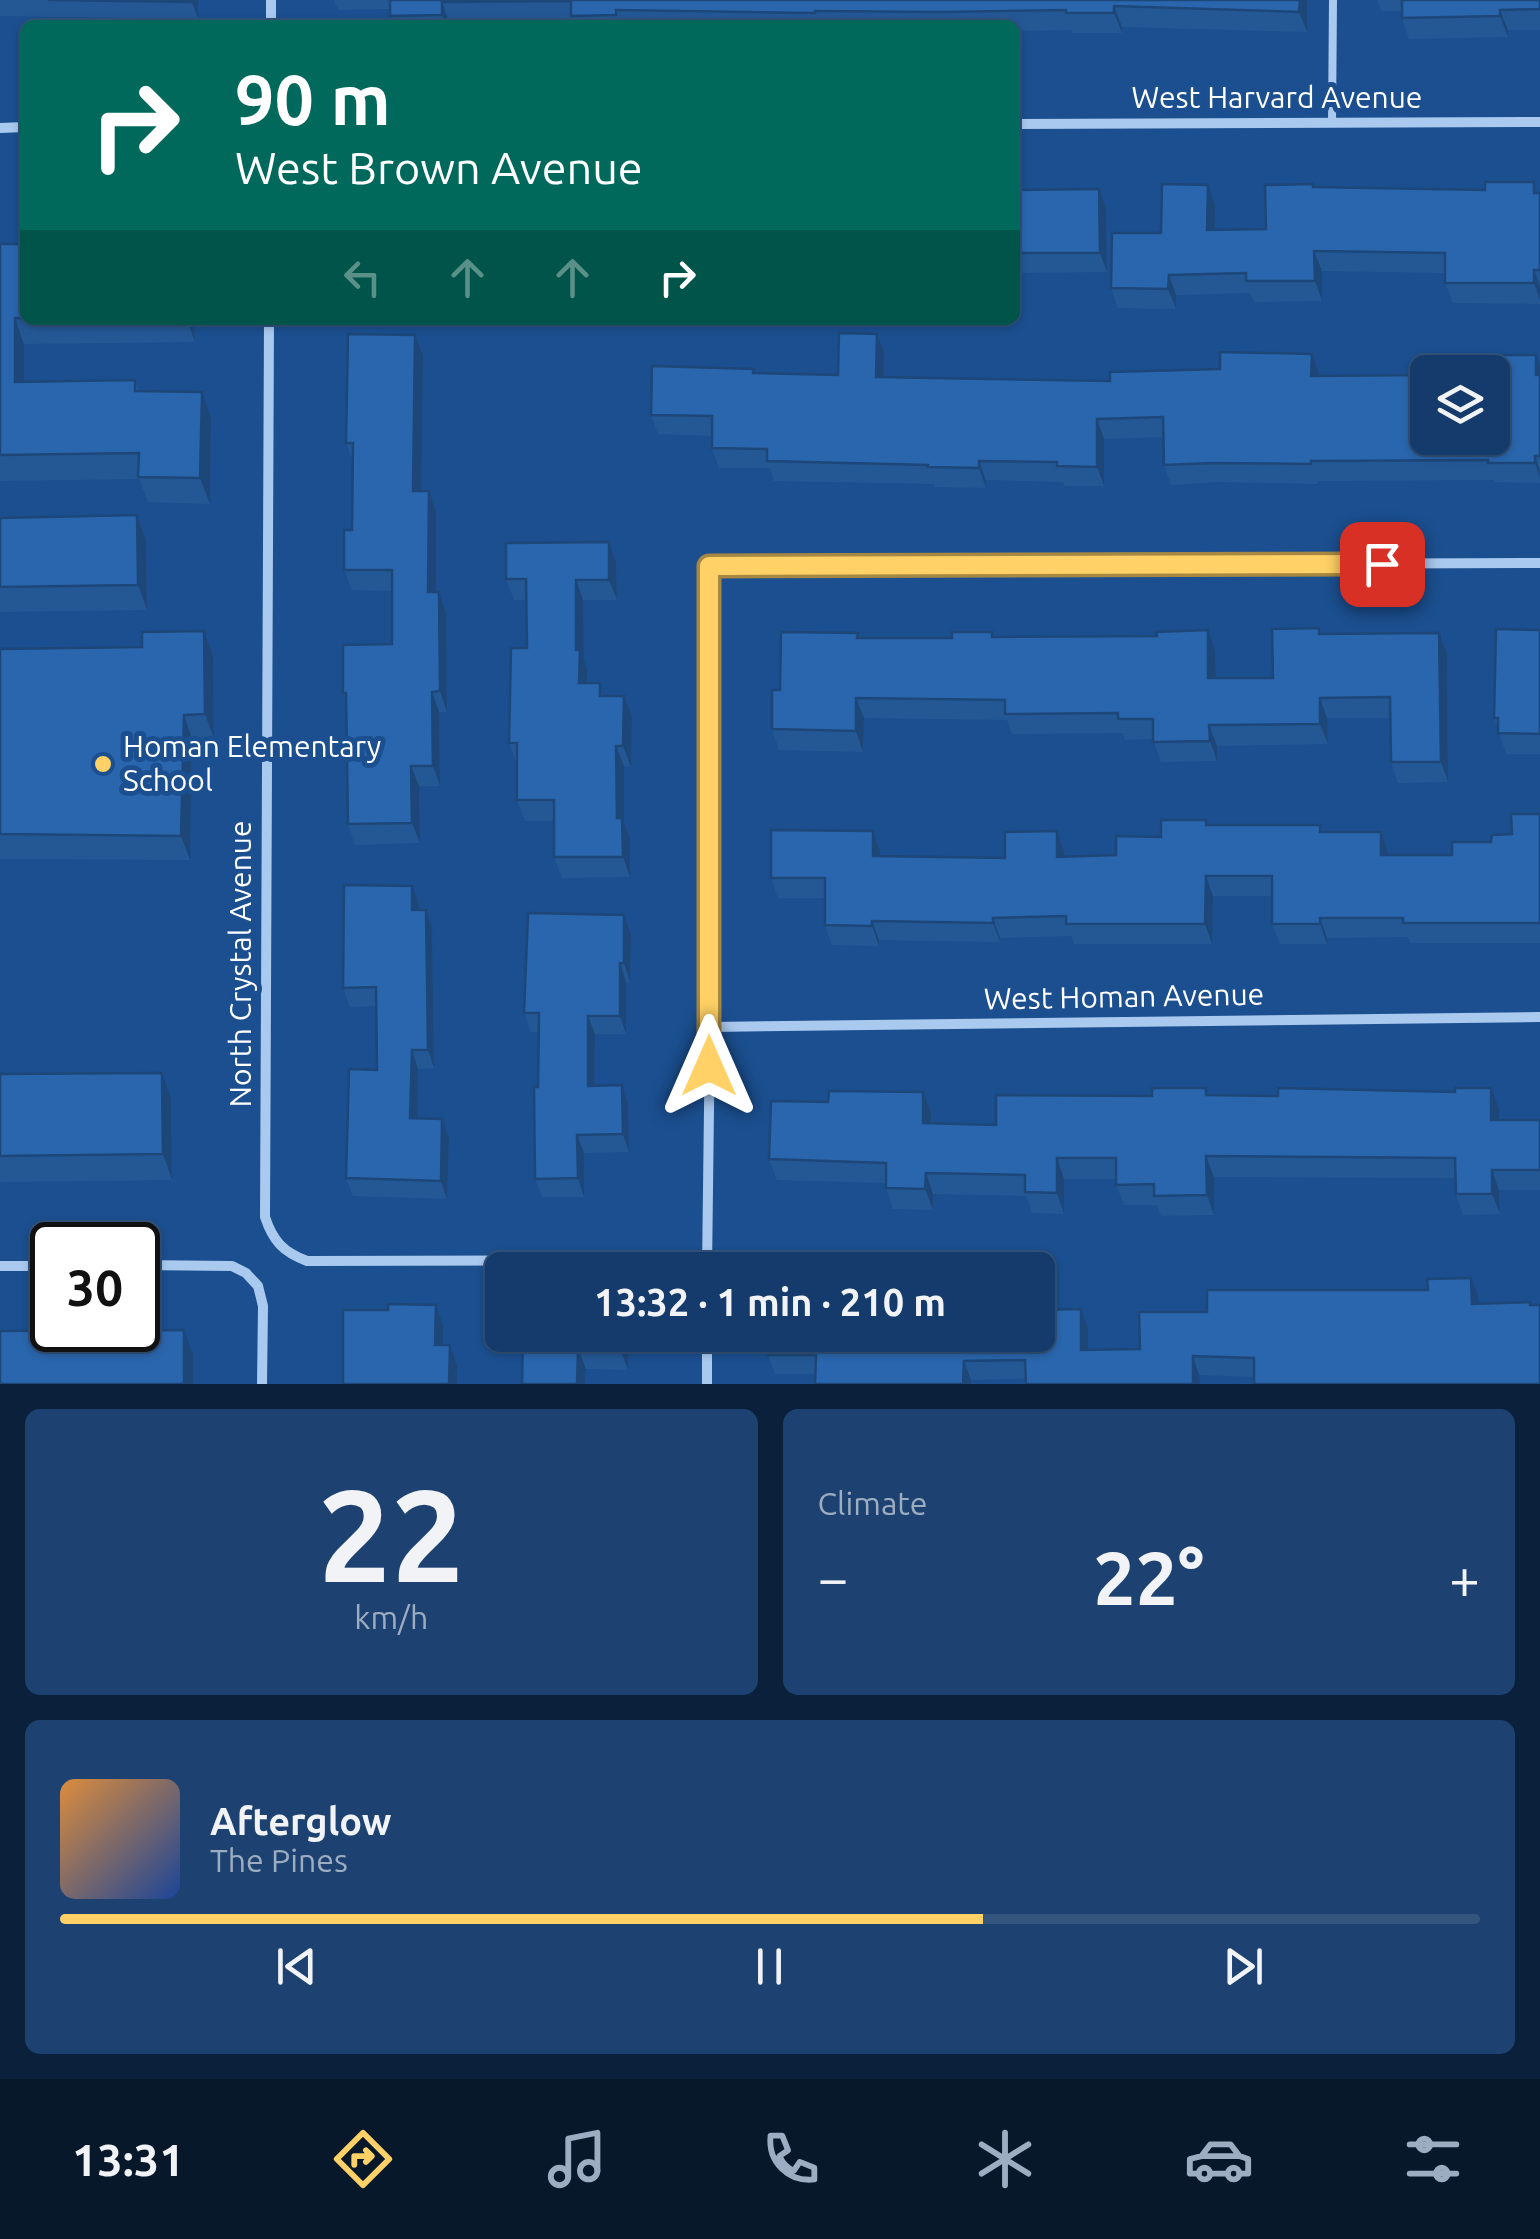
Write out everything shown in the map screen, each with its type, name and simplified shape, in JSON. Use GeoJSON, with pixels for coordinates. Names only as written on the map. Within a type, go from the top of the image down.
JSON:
{"type":"FeatureCollection","features":[{"type":"Feature","properties":{"kind":"street","name":"West Harvard Avenue"},"geometry":{"type":"LineString","coordinates":[[1020,124],[1540,122]]}},
{"type":"Feature","properties":{"kind":"street","name":"North Crystal Avenue"},"geometry":{"type":"LineString","coordinates":[[270,325],[265,1217],[270,1234],[280,1245],[307,1261],[485,1263]]}},
{"type":"Feature","properties":{"kind":"street"},"geometry":{"type":"LineString","coordinates":[[707,1252],[709,566],[1540,563]]}},
{"type":"Feature","properties":{"kind":"street","name":"West Homan Avenue"},"geometry":{"type":"LineString","coordinates":[[710,1027],[1540,1017]]}},
{"type":"Feature","properties":{"kind":"street"},"geometry":{"type":"LineString","coordinates":[[160,1265],[232,1266],[258,1286],[263,1306],[262,1384]]}},
{"type":"Feature","properties":{"kind":"street"},"geometry":{"type":"LineString","coordinates":[[0,1266],[30,1266]]}},
{"type":"Feature","properties":{"kind":"street"},"geometry":{"type":"LineString","coordinates":[[707,1352],[707,1384]]}},
{"type":"Feature","properties":{"kind":"lane"},"geometry":{"type":"LineString","coordinates":[[1332,124],[1333,0]]}},
{"type":"Feature","properties":{"kind":"building"},"geometry":{"type":"Polygon","coordinates":[[[48,0],[192,0],[192,2],[48,0]]]}},
{"type":"Feature","properties":{"kind":"building"},"geometry":{"type":"Polygon","coordinates":[[[390,0],[1300,0],[1299,12],[1114,6],[1114,13],[616,10],[616,15],[571,16],[571,1],[442,2],[442,15],[390,16],[390,0]]]}},
{"type":"Feature","properties":{"kind":"building"},"geometry":{"type":"Polygon","coordinates":[[[1402,0],[1540,0],[1540,9],[1500,10],[1500,16],[1402,18],[1402,0]]]}},
{"type":"Feature","properties":{"kind":"building"},"geometry":{"type":"Polygon","coordinates":[[[1485,182],[1534,182],[1534,193],[1540,193],[1540,270],[1534,270],[1534,283],[1445,283],[1445,253],[1314,251],[1315,281],[1246,281],[1246,273],[1169,275],[1168,289],[1111,288],[1112,233],[1161,233],[1162,184],[1208,185],[1207,230],[1266,229],[1265,185],[1485,190],[1485,182]]]}},
{"type":"Feature","properties":{"kind":"building"},"geometry":{"type":"Polygon","coordinates":[[[1099,189],[1100,253],[1020,253],[1020,190],[1099,189]]]}},
{"type":"Feature","properties":{"kind":"building"},"geometry":{"type":"Polygon","coordinates":[[[0,244],[20,244],[15,382],[135,380],[135,391],[202,392],[200,478],[138,477],[139,453],[0,455],[0,244]]]}},
{"type":"Feature","properties":{"kind":"building"},"geometry":{"type":"Polygon","coordinates":[[[839,333],[877,334],[876,377],[1110,381],[1110,372],[1220,369],[1220,352],[1312,354],[1311,376],[1410,375],[1410,455],[1510,455],[1510,355],[1536,355],[1536,375],[1540,375],[1540,456],[1535,456],[1535,463],[1488,460],[1164,465],[1163,417],[1097,419],[1097,467],[1057,466],[1057,462],[979,461],[979,468],[767,461],[767,449],[712,448],[712,416],[651,415],[652,366],[838,375],[839,333]]]}},
{"type":"Feature","properties":{"kind":"building"},"geometry":{"type":"Polygon","coordinates":[[[348,334],[415,335],[413,491],[429,491],[428,592],[439,592],[440,691],[432,692],[433,766],[411,766],[412,823],[348,824],[343,645],[392,644],[392,570],[344,570],[344,530],[352,530],[353,443],[346,443],[348,334]]]}},
{"type":"Feature","properties":{"kind":"building"},"geometry":{"type":"Polygon","coordinates":[[[137,515],[138,585],[0,587],[0,518],[137,515]]]}},
{"type":"Feature","properties":{"kind":"building"},"geometry":{"type":"Polygon","coordinates":[[[609,542],[609,580],[576,580],[576,650],[580,650],[579,683],[600,683],[600,696],[624,696],[623,746],[616,746],[617,818],[622,818],[623,857],[554,857],[554,800],[517,800],[517,743],[509,743],[511,648],[527,648],[526,579],[506,579],[506,543],[609,542]]]}},
{"type":"Feature","properties":{"kind":"building"},"geometry":{"type":"Polygon","coordinates":[[[1319,628],[1319,634],[1439,633],[1441,762],[1391,762],[1390,697],[1320,698],[1320,724],[1209,725],[1210,741],[1153,742],[1153,719],[1118,719],[1118,713],[1005,714],[1005,700],[856,698],[856,731],[772,729],[772,690],[780,690],[781,632],[858,633],[857,638],[952,638],[952,632],[992,632],[992,637],[1157,636],[1156,632],[1208,630],[1208,678],[1273,678],[1272,629],[1319,628]]]}},
{"type":"Feature","properties":{"kind":"building"},"geometry":{"type":"Polygon","coordinates":[[[1496,629],[1540,630],[1540,734],[1498,733],[1498,718],[1494,718],[1496,629]]]}},
{"type":"Feature","properties":{"kind":"building"},"geometry":{"type":"Polygon","coordinates":[[[204,631],[205,714],[184,715],[181,836],[0,834],[0,649],[142,647],[142,632],[204,631]]]}},
{"type":"Feature","properties":{"kind":"building"},"geometry":{"type":"Polygon","coordinates":[[[1511,814],[1540,814],[1540,923],[1403,923],[1403,918],[1320,918],[1320,924],[1272,924],[1272,876],[1206,876],[1205,924],[1066,924],[1066,916],[993,918],[993,923],[872,921],[872,926],[825,925],[825,878],[771,878],[771,830],[873,831],[873,856],[1005,858],[1005,832],[1057,831],[1057,857],[1116,855],[1116,836],[1161,837],[1161,820],[1206,820],[1206,825],[1320,825],[1320,832],[1381,832],[1381,855],[1452,855],[1452,842],[1491,842],[1492,835],[1512,834],[1511,814]]]}},
{"type":"Feature","properties":{"kind":"building"},"geometry":{"type":"Polygon","coordinates":[[[344,885],[412,886],[412,910],[426,910],[428,1050],[412,1050],[410,1118],[442,1119],[441,1181],[346,1178],[349,1069],[377,1070],[376,987],[343,988],[344,885]]]}},
{"type":"Feature","properties":{"kind":"building"},"geometry":{"type":"Polygon","coordinates":[[[528,913],[624,915],[620,1016],[588,1016],[588,1086],[622,1085],[623,1134],[577,1135],[578,1178],[535,1179],[534,1087],[538,1087],[539,1013],[524,1013],[528,913]]]}},
{"type":"Feature","properties":{"kind":"building"},"geometry":{"type":"Polygon","coordinates":[[[162,1073],[163,1154],[0,1156],[0,1074],[162,1073]]]}},
{"type":"Feature","properties":{"kind":"building"},"geometry":{"type":"Polygon","coordinates":[[[1152,1088],[1206,1088],[1206,1095],[1278,1096],[1278,1088],[1455,1092],[1455,1088],[1491,1088],[1491,1120],[1540,1120],[1540,1170],[1492,1170],[1492,1194],[1456,1194],[1455,1158],[1206,1156],[1207,1195],[1154,1196],[1154,1184],[1116,1185],[1116,1158],[1057,1158],[1057,1193],[1025,1192],[1025,1175],[926,1173],[925,1189],[886,1188],[886,1163],[769,1159],[771,1101],[828,1102],[829,1091],[923,1092],[923,1123],[996,1125],[996,1095],[1152,1096],[1152,1088]]]}},
{"type":"Feature","properties":{"kind":"building"},"geometry":{"type":"Polygon","coordinates":[[[1471,1278],[1472,1304],[1540,1305],[1540,1384],[1254,1384],[1254,1358],[1193,1356],[1193,1384],[1026,1384],[1025,1360],[964,1361],[963,1384],[815,1384],[816,1355],[768,1355],[1055,1352],[1055,1310],[1081,1309],[1081,1350],[1140,1349],[1139,1312],[1207,1312],[1207,1290],[1428,1290],[1427,1279],[1471,1278]]]}},
{"type":"Feature","properties":{"kind":"building"},"geometry":{"type":"Polygon","coordinates":[[[388,1304],[436,1305],[435,1345],[450,1345],[449,1384],[343,1384],[343,1310],[388,1310],[388,1304]]]}},
{"type":"Feature","properties":{"kind":"building"},"geometry":{"type":"Polygon","coordinates":[[[160,1330],[184,1330],[184,1384],[0,1384],[0,1331],[30,1331],[30,1352],[160,1352],[160,1330]]]}},
{"type":"Feature","properties":{"kind":"building"},"geometry":{"type":"Polygon","coordinates":[[[523,1352],[578,1352],[577,1384],[522,1384],[523,1352]]]}},
{"type":"Feature","properties":{"kind":"place","name":"Homan Elementary School"},"geometry":{"type":"Point","coordinates":[103,764]}},
{"type":"Feature","properties":{"kind":"route"},"geometry":{"type":"LineString","coordinates":[[709,1066],[709,566],[1382,564]]}}]}
